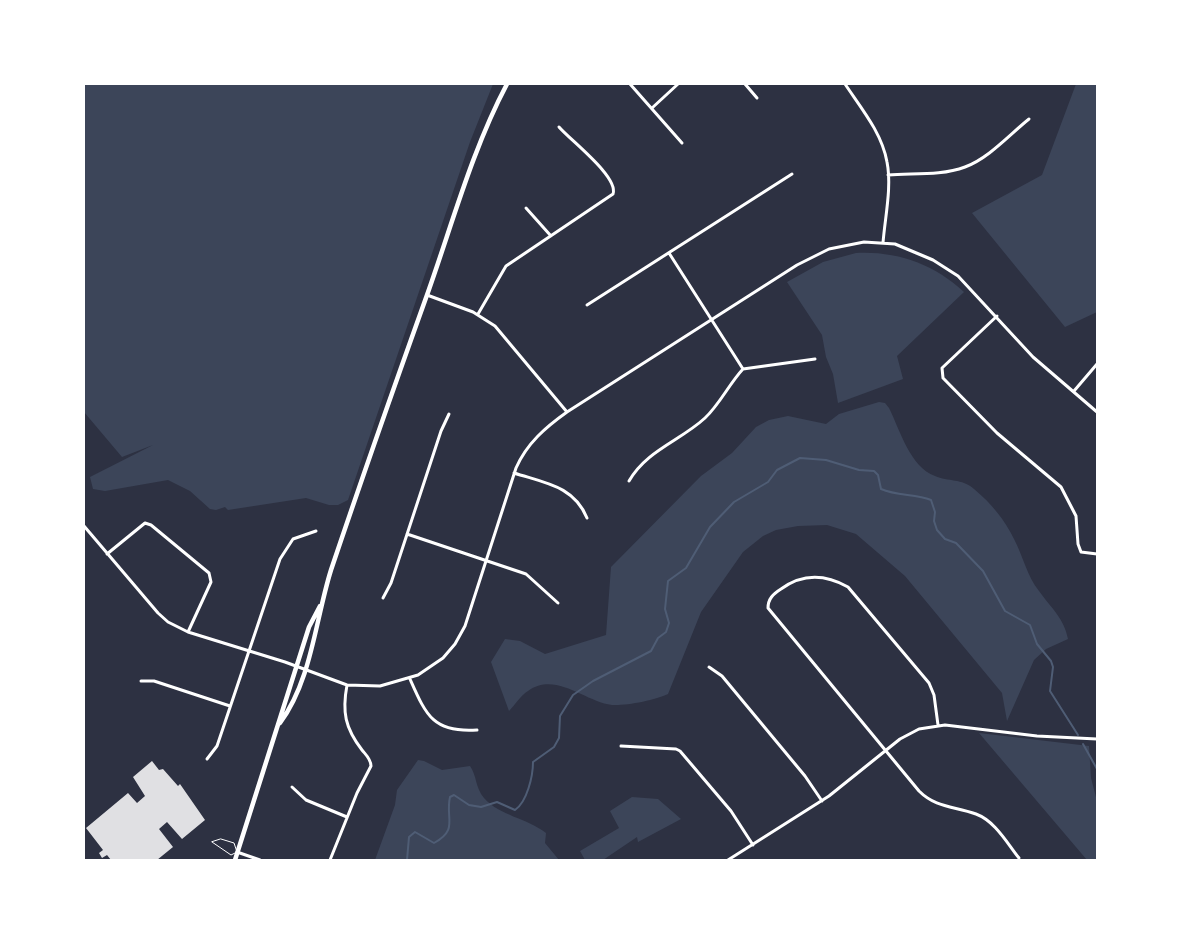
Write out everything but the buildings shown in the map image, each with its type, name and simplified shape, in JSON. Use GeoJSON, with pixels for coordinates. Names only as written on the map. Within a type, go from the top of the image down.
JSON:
{"type":"FeatureCollection","features":[{"type":"Feature","properties":{"kind":"main road"},"geometry":{"type":"LineString","coordinates":[[280,723],[292,706],[318,630],[322,603],[372,449],[482,138],[506,84]]}},
{"type":"Feature","properties":{"kind":"main road"},"geometry":{"type":"LineString","coordinates":[[235,860],[309,627],[322,603]]}},
{"type":"Feature","properties":{"kind":"street"},"geometry":{"type":"LineString","coordinates":[[630,84],[682,143]]}},
{"type":"Feature","properties":{"kind":"street"},"geometry":{"type":"LineString","coordinates":[[652,108],[678,84]]}},
{"type":"Feature","properties":{"kind":"street"},"geometry":{"type":"LineString","coordinates":[[745,84],[757,98]]}},
{"type":"Feature","properties":{"kind":"street"},"geometry":{"type":"LineString","coordinates":[[845,84],[878,135],[885,154],[888,175],[883,243]]}},
{"type":"Feature","properties":{"kind":"street"},"geometry":{"type":"LineString","coordinates":[[888,175],[947,172],[964,167],[990,152],[1029,119]]}},
{"type":"Feature","properties":{"kind":"street"},"geometry":{"type":"LineString","coordinates":[[478,314],[506,266],[602,202],[614,190],[596,162],[559,127]]}},
{"type":"Feature","properties":{"kind":"street"},"geometry":{"type":"LineString","coordinates":[[587,305],[792,174]]}},
{"type":"Feature","properties":{"kind":"street"},"geometry":{"type":"LineString","coordinates":[[526,208],[551,236]]}},
{"type":"Feature","properties":{"kind":"street"},"geometry":{"type":"LineString","coordinates":[[84,526],[158,614],[188,632],[296,666],[347,685],[375,687],[410,679],[443,658],[455,644],[465,626],[514,473],[530,444],[567,412],[711,320],[820,252],[852,243],[895,244],[933,260],[958,276],[1033,357],[1097,412]]}},
{"type":"Feature","properties":{"kind":"street"},"geometry":{"type":"LineString","coordinates":[[669,253],[743,369]]}},
{"type":"Feature","properties":{"kind":"street"},"geometry":{"type":"LineString","coordinates":[[427,295],[478,314],[498,328],[567,412]]}},
{"type":"Feature","properties":{"kind":"street"},"geometry":{"type":"LineString","coordinates":[[997,316],[942,368],[943,378],[997,433],[1061,487],[1076,516],[1078,544],[1081,552],[1097,554]]}},
{"type":"Feature","properties":{"kind":"street"},"geometry":{"type":"LineString","coordinates":[[629,480],[637,467],[649,456],[696,425],[711,412],[743,369],[815,358]]}},
{"type":"Feature","properties":{"kind":"street"},"geometry":{"type":"LineString","coordinates":[[1074,392],[1097,364]]}},
{"type":"Feature","properties":{"kind":"street"},"geometry":{"type":"LineString","coordinates":[[383,598],[391,583],[441,431],[449,414]]}},
{"type":"Feature","properties":{"kind":"street"},"geometry":{"type":"LineString","coordinates":[[514,473],[567,492],[582,505],[587,518]]}},
{"type":"Feature","properties":{"kind":"street"},"geometry":{"type":"LineString","coordinates":[[107,554],[145,523],[151,525],[209,573],[211,582],[188,632]]}},
{"type":"Feature","properties":{"kind":"street"},"geometry":{"type":"LineString","coordinates":[[207,759],[217,746],[283,552],[292,539],[316,530]]}},
{"type":"Feature","properties":{"kind":"street"},"geometry":{"type":"LineString","coordinates":[[407,534],[526,574],[558,603]]}},
{"type":"Feature","properties":{"kind":"street"},"geometry":{"type":"LineString","coordinates":[[938,725],[934,695],[928,683],[848,587],[831,579],[811,576],[796,580],[771,597],[768,608],[925,798],[938,806],[975,814],[984,818],[996,829],[1019,858]]}},
{"type":"Feature","properties":{"kind":"street"},"geometry":{"type":"LineString","coordinates":[[709,667],[722,676],[805,776],[822,801]]}},
{"type":"Feature","properties":{"kind":"street"},"geometry":{"type":"LineString","coordinates":[[410,679],[428,715],[442,727],[457,731],[477,730]]}},
{"type":"Feature","properties":{"kind":"street"},"geometry":{"type":"LineString","coordinates":[[141,681],[154,681],[230,706]]}},
{"type":"Feature","properties":{"kind":"street"},"geometry":{"type":"LineString","coordinates":[[330,860],[347,817],[371,766],[370,759],[346,726],[343,710],[347,685]]}},
{"type":"Feature","properties":{"kind":"street"},"geometry":{"type":"LineString","coordinates":[[728,860],[822,801],[913,731],[938,725],[1037,736],[1097,739]]}},
{"type":"Feature","properties":{"kind":"street"},"geometry":{"type":"LineString","coordinates":[[621,746],[676,749],[680,751],[731,812],[753,845]]}},
{"type":"Feature","properties":{"kind":"street"},"geometry":{"type":"LineString","coordinates":[[292,787],[306,800],[347,817]]}},
{"type":"Feature","properties":{"kind":"street"},"geometry":{"type":"LineString","coordinates":[[237,852],[260,860]]}},
{"type":"Feature","properties":{"kind":"lane"},"geometry":{"type":"LineString","coordinates":[[221,839],[234,843],[237,852],[231,855],[218,848],[212,842],[221,839]]}},
{"type":"Feature","properties":{"kind":"shaded area"},"geometry":{"type":"Polygon","coordinates":[[[84,84],[493,84],[470,142],[348,500],[338,505],[329,505],[306,498],[228,510],[225,507],[216,510],[210,509],[190,491],[168,480],[105,491],[93,489],[90,477],[153,445],[122,457],[84,412],[84,84]]]}},
{"type":"Feature","properties":{"kind":"shaded area"},"geometry":{"type":"Polygon","coordinates":[[[1076,84],[1097,84],[1097,312],[1065,327],[972,213],[1042,175],[1076,84]]]}},
{"type":"Feature","properties":{"kind":"shaded area"},"geometry":{"type":"Polygon","coordinates":[[[856,253],[886,254],[914,261],[940,274],[964,292],[897,356],[903,379],[838,403],[833,374],[826,357],[822,335],[787,282],[823,262],[856,253]]]}},
{"type":"Feature","properties":{"kind":"shaded area"},"geometry":{"type":"Polygon","coordinates":[[[879,402],[885,403],[889,408],[907,447],[919,465],[935,476],[965,483],[980,494],[997,512],[1010,532],[1035,585],[1056,614],[1066,632],[1068,639],[1046,649],[1034,660],[1007,721],[1002,693],[905,576],[856,534],[827,525],[798,526],[776,530],[763,536],[743,552],[701,612],[668,694],[625,705],[612,705],[591,699],[570,689],[549,684],[528,691],[509,711],[491,662],[505,639],[520,641],[545,654],[606,635],[611,567],[701,476],[732,453],[756,427],[769,420],[788,416],[826,424],[839,414],[879,402]]]}},
{"type":"Feature","properties":{"kind":"shaded area"},"geometry":{"type":"Polygon","coordinates":[[[979,733],[1089,746],[1091,778],[1097,801],[1097,860],[1087,860],[979,733]]]}},
{"type":"Feature","properties":{"kind":"shaded area"},"geometry":{"type":"Polygon","coordinates":[[[418,760],[442,770],[470,766],[484,798],[498,809],[546,833],[545,843],[559,860],[375,860],[395,805],[397,790],[418,760]]]}},
{"type":"Feature","properties":{"kind":"shaded area"},"geometry":{"type":"Polygon","coordinates":[[[632,797],[658,799],[681,819],[638,842],[637,837],[603,860],[585,860],[580,851],[619,828],[610,811],[632,797]]]}},
{"type":"Feature","properties":{"kind":"waterway"},"geometry":{"type":"LineString","coordinates":[[407,860],[409,837],[415,832],[434,843],[446,833],[450,823],[450,797],[454,795],[469,805],[481,807],[497,802],[515,810],[519,806],[526,795],[532,774],[533,762],[554,747],[559,738],[560,716],[573,695],[593,681],[651,651],[658,638],[666,632],[669,623],[665,609],[668,581],[686,568],[710,527],[734,502],[768,482],[777,470],[800,458],[826,460],[859,470],[874,471],[878,475],[881,489],[931,500],[935,512],[934,521],[937,530],[945,539],[956,543],[983,571],[1005,611],[1030,625],[1037,644],[1051,661],[1053,667],[1050,691],[1078,735]]}},
{"type":"Feature","properties":{"kind":"waterway"},"geometry":{"type":"LineString","coordinates":[[1083,744],[1097,769]]}}]}
